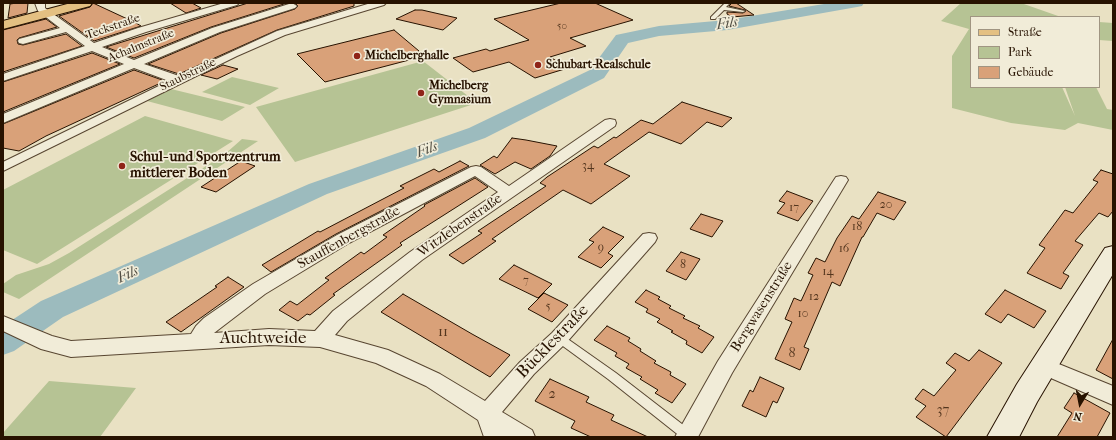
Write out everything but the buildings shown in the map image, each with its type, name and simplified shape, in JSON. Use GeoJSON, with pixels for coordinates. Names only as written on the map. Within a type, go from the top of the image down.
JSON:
{"type":"FeatureCollection","features":[{"type":"Feature","properties":{"kind":"main road"},"geometry":{"type":"LineString","coordinates":[[3,25],[43,8],[86,3]]}},
{"type":"Feature","properties":{"kind":"street","name":"Teckstraße"},"geometry":{"type":"LineString","coordinates":[[3,78],[187,16],[208,6],[234,3]]}},
{"type":"Feature","properties":{"kind":"street","name":"Staubstraße"},"geometry":{"type":"LineString","coordinates":[[6,164],[178,80],[281,33],[381,3]]}},
{"type":"Feature","properties":{"kind":"street"},"geometry":{"type":"LineString","coordinates":[[288,4],[321,20]]}},
{"type":"Feature","properties":{"kind":"street","name":"Achalmstraße"},"geometry":{"type":"LineString","coordinates":[[3,118],[216,30],[288,4]]}},
{"type":"Feature","properties":{"kind":"street"},"geometry":{"type":"LineString","coordinates":[[43,8],[94,48],[132,64],[178,80]]}},
{"type":"Feature","properties":{"kind":"street"},"geometry":{"type":"LineString","coordinates":[[187,16],[216,30]]}},
{"type":"Feature","properties":{"kind":"street"},"geometry":{"type":"LineString","coordinates":[[24,41],[68,29]]}},
{"type":"Feature","properties":{"kind":"street","name":"Witzlebenstraße"},"geometry":{"type":"LineString","coordinates":[[320,339],[340,316],[416,256],[610,123]]}},
{"type":"Feature","properties":{"kind":"street","name":"Stauffenbergstraße"},"geometry":{"type":"LineString","coordinates":[[198,340],[203,331],[211,324],[259,289],[343,239],[476,170],[508,192]]}},
{"type":"Feature","properties":{"kind":"street","name":"Bergwasenstraße"},"geometry":{"type":"LineString","coordinates":[[687,436],[725,367],[841,180]]}},
{"type":"Feature","properties":{"kind":"street","name":"Bücklestraße"},"geometry":{"type":"LineString","coordinates":[[487,414],[527,368],[559,338],[648,238]]}},
{"type":"Feature","properties":{"kind":"street"},"geometry":{"type":"LineString","coordinates":[[1003,437],[1044,366],[1111,262]]}},
{"type":"Feature","properties":{"kind":"street","name":"Auchtweide"},"geometry":{"type":"LineString","coordinates":[[5,324],[48,343],[71,349],[198,340],[269,337],[320,339],[381,356],[432,380],[487,414]]}},
{"type":"Feature","properties":{"kind":"street"},"geometry":{"type":"LineString","coordinates":[[1044,366],[1113,396]]}},
{"type":"Feature","properties":{"kind":"street"},"geometry":{"type":"LineString","coordinates":[[487,414],[495,437]]}},
{"type":"Feature","properties":{"kind":"street"},"geometry":{"type":"LineString","coordinates":[[487,414],[524,437]]}},
{"type":"Feature","properties":{"kind":"lane"},"geometry":{"type":"LineString","coordinates":[[713,18],[728,3]]}},
{"type":"Feature","properties":{"kind":"lane"},"geometry":{"type":"LineString","coordinates":[[723,8],[743,12]]}},
{"type":"Feature","properties":{"kind":"lane"},"geometry":{"type":"LineString","coordinates":[[559,338],[612,376],[687,436]]}},
{"type":"Feature","properties":{"kind":"green space"},"geometry":{"type":"Polygon","coordinates":[[[961,3],[1021,3],[1058,16],[970,16],[970,88],[1062,88],[1075,116],[1065,88],[1096,88],[1107,109],[1113,110],[1113,130],[1078,123],[1065,130],[1011,123],[952,108],[952,56],[969,29],[941,21],[961,3]]]}},
{"type":"Feature","properties":{"kind":"green space"},"geometry":{"type":"Polygon","coordinates":[[[1100,22],[1113,23],[1113,41],[1100,40],[1100,22]]]}},
{"type":"Feature","properties":{"kind":"green space"},"geometry":{"type":"Polygon","coordinates":[[[423,61],[477,103],[295,162],[256,107],[423,61]]]}},
{"type":"Feature","properties":{"kind":"green space"},"geometry":{"type":"Polygon","coordinates":[[[232,77],[279,88],[250,105],[202,92],[232,77]]]}},
{"type":"Feature","properties":{"kind":"green space"},"geometry":{"type":"Polygon","coordinates":[[[171,89],[245,107],[222,121],[147,101],[171,89]]]}},
{"type":"Feature","properties":{"kind":"green space","name":"Schul- und Sportzentrum mittlerer Boden"},"geometry":{"type":"Polygon","coordinates":[[[145,116],[233,141],[37,264],[3,250],[3,190],[145,116]]]}},
{"type":"Feature","properties":{"kind":"green space"},"geometry":{"type":"Polygon","coordinates":[[[242,139],[258,141],[19,299],[3,292],[3,284],[16,275],[49,264],[69,253],[225,154],[242,139]]]}},
{"type":"Feature","properties":{"kind":"green space"},"geometry":{"type":"Polygon","coordinates":[[[49,381],[136,388],[100,437],[3,437],[3,433],[49,381]]]}},
{"type":"Feature","properties":{"kind":"waterway","name":"Fils"},"geometry":{"type":"LineString","coordinates":[[3,342],[52,309],[318,189],[477,133],[597,74],[622,39],[659,31],[727,25],[857,3]]}},
{"type":"Feature","properties":{"kind":"place","name":"Michelberghalle"},"geometry":{"type":"Point","coordinates":[357,56]}},
{"type":"Feature","properties":{"kind":"place","name":"Schubart-Realschule"},"geometry":{"type":"Point","coordinates":[538,65]}},
{"type":"Feature","properties":{"kind":"place","name":"Michelberg Gymnasium"},"geometry":{"type":"Point","coordinates":[421,93]}},
{"type":"Feature","properties":{"kind":"place","name":"Schul- und Sportzentrum mittlerer Boden"},"geometry":{"type":"Point","coordinates":[122,166]}}]}
